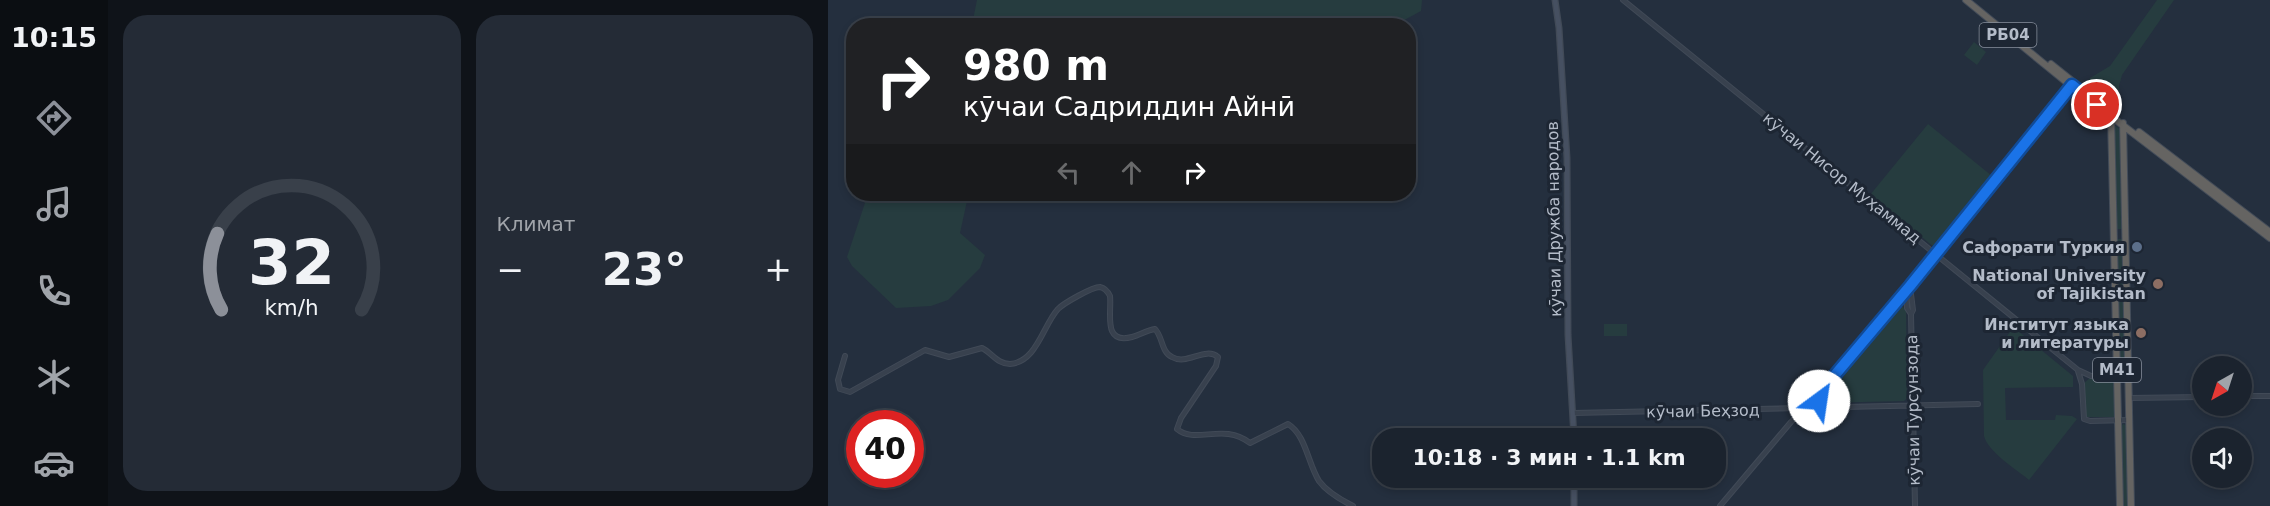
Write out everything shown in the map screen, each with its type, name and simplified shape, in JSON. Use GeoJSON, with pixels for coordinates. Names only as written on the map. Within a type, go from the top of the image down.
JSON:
{"type":"FeatureCollection","features":[{"type":"Feature","properties":{"kind":"highway","name":"РБ04"},"geometry":{"type":"LineString","coordinates":[[1966,0],[2052,67]]}},
{"type":"Feature","properties":{"kind":"highway","name":"РБ04"},"geometry":{"type":"LineString","coordinates":[[1971,0],[2052,67]]}},
{"type":"Feature","properties":{"kind":"highway"},"geometry":{"type":"LineString","coordinates":[[2052,67],[2270,237]]}},
{"type":"Feature","properties":{"kind":"highway"},"geometry":{"type":"LineString","coordinates":[[2073,84],[2111,116],[2270,232]]}},
{"type":"Feature","properties":{"kind":"highway","name":"M41"},"geometry":{"type":"LineString","coordinates":[[2111,116],[2120,506]]}},
{"type":"Feature","properties":{"kind":"highway","name":"M41"},"geometry":{"type":"LineString","coordinates":[[2123,123],[2131,506]]}},
{"type":"Feature","properties":{"kind":"main road","name":"кӯчаи Дружба народов"},"geometry":{"type":"LineString","coordinates":[[1555,0],[1567,158],[1568,335],[1574,428]]}},
{"type":"Feature","properties":{"kind":"main road"},"geometry":{"type":"LineString","coordinates":[[1574,488],[1574,506]]}},
{"type":"Feature","properties":{"kind":"street","name":"кӯчаи Нисор Муҳаммад"},"geometry":{"type":"LineString","coordinates":[[1623,0],[2078,370],[2091,376],[2128,375]]}},
{"type":"Feature","properties":{"kind":"street"},"geometry":{"type":"LineString","coordinates":[[1720,506],[1789,417],[1818,395],[1910,286],[2073,84]]}},
{"type":"Feature","properties":{"kind":"street","name":"кӯчаи Турсунзода"},"geometry":{"type":"LineString","coordinates":[[1910,286],[1915,506]]}},
{"type":"Feature","properties":{"kind":"street"},"geometry":{"type":"LineString","coordinates":[[845,356],[838,380],[840,389],[845,392],[850,392],[925,350],[948,357],[982,348],[1003,363],[1017,362],[1025,357],[1044,334],[1058,310],[1091,289],[1100,287],[1105,289],[1110,296],[1110,325],[1112,331],[1118,336],[1128,338],[1155,329],[1160,334],[1164,350],[1171,357],[1183,360],[1208,353],[1218,357],[1216,366],[1178,423],[1177,429],[1188,436],[1228,433],[1243,437],[1250,442],[1286,423],[1291,425],[1320,482],[1333,495],[1353,506]]}},
{"type":"Feature","properties":{"kind":"street","name":"кӯчаи Турсунзода"},"geometry":{"type":"LineString","coordinates":[[1905,291],[1907,308],[1911,314]]}},
{"type":"Feature","properties":{"kind":"street"},"geometry":{"type":"LineString","coordinates":[[1894,305],[1901,304],[1907,308]]}},
{"type":"Feature","properties":{"kind":"street"},"geometry":{"type":"LineString","coordinates":[[2078,370],[2082,384],[2084,419],[2090,421],[2129,420]]}},
{"type":"Feature","properties":{"kind":"street"},"geometry":{"type":"LineString","coordinates":[[2082,384],[2084,379],[2091,376]]}},
{"type":"Feature","properties":{"kind":"street"},"geometry":{"type":"LineString","coordinates":[[1818,395],[1819,403],[1825,408]]}},
{"type":"Feature","properties":{"kind":"street"},"geometry":{"type":"LineString","coordinates":[[2252,396],[2270,396]]}},
{"type":"Feature","properties":{"kind":"street"},"geometry":{"type":"LineString","coordinates":[[2129,398],[2192,397]]}},
{"type":"Feature","properties":{"kind":"street","name":"кӯчаи Беҳзод"},"geometry":{"type":"LineString","coordinates":[[1573,413],[1978,404]]}},
{"type":"Feature","properties":{"kind":"street"},"geometry":{"type":"LineString","coordinates":[[1783,409],[1789,417]]}},
{"type":"Feature","properties":{"kind":"green space"},"geometry":{"type":"Polygon","coordinates":[[[977,0],[1422,0],[1421,11],[1408,18],[973,18],[977,0]]]}},
{"type":"Feature","properties":{"kind":"green space"},"geometry":{"type":"Polygon","coordinates":[[[2157,0],[2174,0],[2122,75],[2119,86],[2121,107],[2114,110],[2087,87],[2090,78],[2110,66],[2157,0]]]}},
{"type":"Feature","properties":{"kind":"green space"},"geometry":{"type":"Polygon","coordinates":[[[1974,42],[1986,52],[1977,65],[1964,55],[1974,42]]]}},
{"type":"Feature","properties":{"kind":"green space"},"geometry":{"type":"Polygon","coordinates":[[[1928,124],[1992,176],[1934,247],[1870,195],[1928,124]]]}},
{"type":"Feature","properties":{"kind":"green space"},"geometry":{"type":"Polygon","coordinates":[[[2114,125],[2122,130],[2123,229],[2115,229],[2114,125]]]}},
{"type":"Feature","properties":{"kind":"green space"},"geometry":{"type":"Polygon","coordinates":[[[866,201],[967,201],[960,233],[985,255],[980,268],[948,300],[931,306],[896,308],[852,266],[847,257],[866,201]]]}},
{"type":"Feature","properties":{"kind":"green space"},"geometry":{"type":"Polygon","coordinates":[[[2115,239],[2123,239],[2126,371],[2118,371],[2115,239]]]}},
{"type":"Feature","properties":{"kind":"green space"},"geometry":{"type":"Polygon","coordinates":[[[1897,307],[1903,307],[1906,311],[1907,398],[1904,401],[1821,403],[1820,397],[1897,307]]]}},
{"type":"Feature","properties":{"kind":"green space"},"geometry":{"type":"Polygon","coordinates":[[[1604,324],[1627,324],[1627,336],[1604,336],[1604,324]]]}},
{"type":"Feature","properties":{"kind":"green space"},"geometry":{"type":"Polygon","coordinates":[[[2012,329],[2018,331],[2073,376],[2073,387],[2005,388],[2006,420],[2055,420],[2056,415],[2072,416],[2077,419],[2029,480],[1997,454],[1984,436],[1983,370],[2012,329]]]}},
{"type":"Feature","properties":{"kind":"green space"},"geometry":{"type":"Polygon","coordinates":[[[2091,377],[2115,378],[2116,417],[2086,417],[2083,384],[2091,377]]]}},
{"type":"Feature","properties":{"kind":"green space"},"geometry":{"type":"Polygon","coordinates":[[[2123,424],[2127,425],[2129,506],[2122,506],[2120,428],[2123,424]]]}},
{"type":"Feature","properties":{"kind":"place","name":"Сафорати Туркия"},"geometry":{"type":"Point","coordinates":[2137,247]}},
{"type":"Feature","properties":{"kind":"place","name":"National University of Tajikistan"},"geometry":{"type":"Point","coordinates":[2158,284]}},
{"type":"Feature","properties":{"kind":"place","name":"Институт языка и литературы"},"geometry":{"type":"Point","coordinates":[2141,333]}},
{"type":"Feature","properties":{"kind":"route"},"geometry":{"type":"LineString","coordinates":[[1819,401],[1818,395],[1910,286],[2072,85],[2097,105]]}}]}
